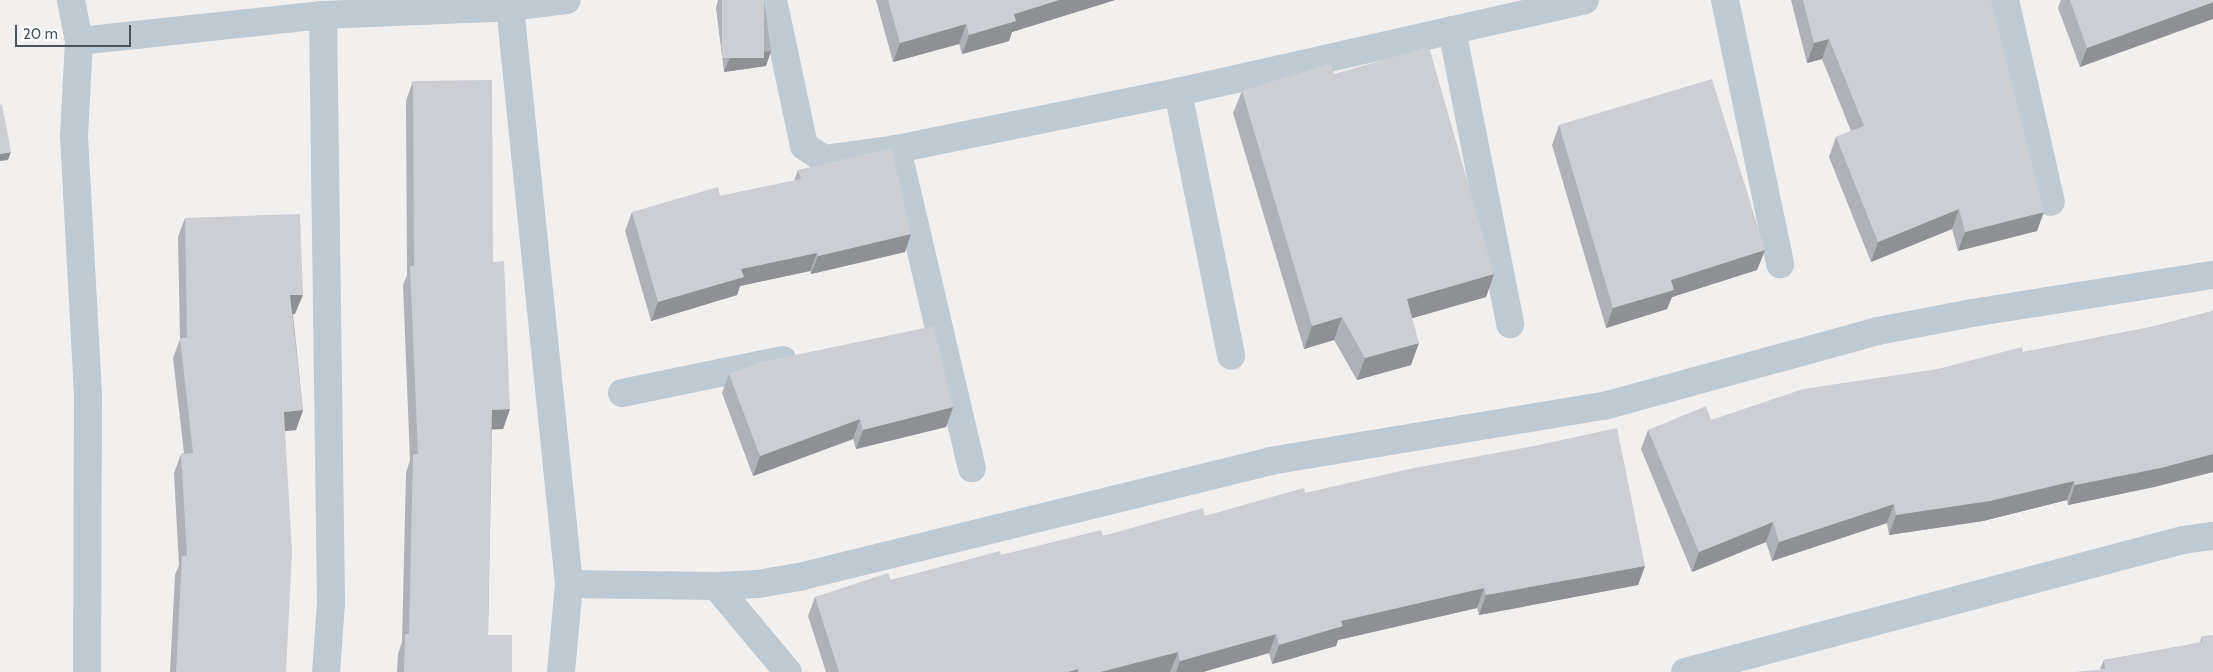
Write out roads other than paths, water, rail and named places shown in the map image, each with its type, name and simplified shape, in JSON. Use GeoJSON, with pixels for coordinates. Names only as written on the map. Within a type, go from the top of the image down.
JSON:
{"type":"FeatureCollection","features":[{"type":"Feature","properties":{"kind":"street"},"geometry":{"type":"LineString","coordinates":[[71,0],[79,41],[74,136],[88,396],[87,672]]}},
{"type":"Feature","properties":{"kind":"street"},"geometry":{"type":"LineString","coordinates":[[79,41],[323,15],[510,7],[567,0]]}},
{"type":"Feature","properties":{"kind":"street"},"geometry":{"type":"LineString","coordinates":[[773,0],[804,146],[824,159],[897,149],[1178,92],[1585,0]]}},
{"type":"Feature","properties":{"kind":"street"},"geometry":{"type":"LineString","coordinates":[[1725,0],[1780,264]]}},
{"type":"Feature","properties":{"kind":"street"},"geometry":{"type":"LineString","coordinates":[[2005,0],[2051,202]]}},
{"type":"Feature","properties":{"kind":"street"},"geometry":{"type":"LineString","coordinates":[[510,7],[568,584],[561,672]]}},
{"type":"Feature","properties":{"kind":"street"},"geometry":{"type":"LineString","coordinates":[[323,15],[331,603],[326,672]]}},
{"type":"Feature","properties":{"kind":"street"},"geometry":{"type":"LineString","coordinates":[[1452,30],[1510,324]]}},
{"type":"Feature","properties":{"kind":"street"},"geometry":{"type":"LineString","coordinates":[[1178,92],[1231,356]]}},
{"type":"Feature","properties":{"kind":"street"},"geometry":{"type":"LineString","coordinates":[[897,149],[929,329],[972,468]]}},
{"type":"Feature","properties":{"kind":"street"},"geometry":{"type":"LineString","coordinates":[[568,584],[716,586],[758,584],[799,577],[1270,461],[1604,406],[1878,331],[1972,313],[2213,275]]}},
{"type":"Feature","properties":{"kind":"street"},"geometry":{"type":"LineString","coordinates":[[622,393],[804,355]]}},
{"type":"Feature","properties":{"kind":"street"},"geometry":{"type":"LineString","coordinates":[[1685,672],[2183,540],[2213,536]]}},
{"type":"Feature","properties":{"kind":"street"},"geometry":{"type":"LineString","coordinates":[[716,586],[788,672]]}}]}
